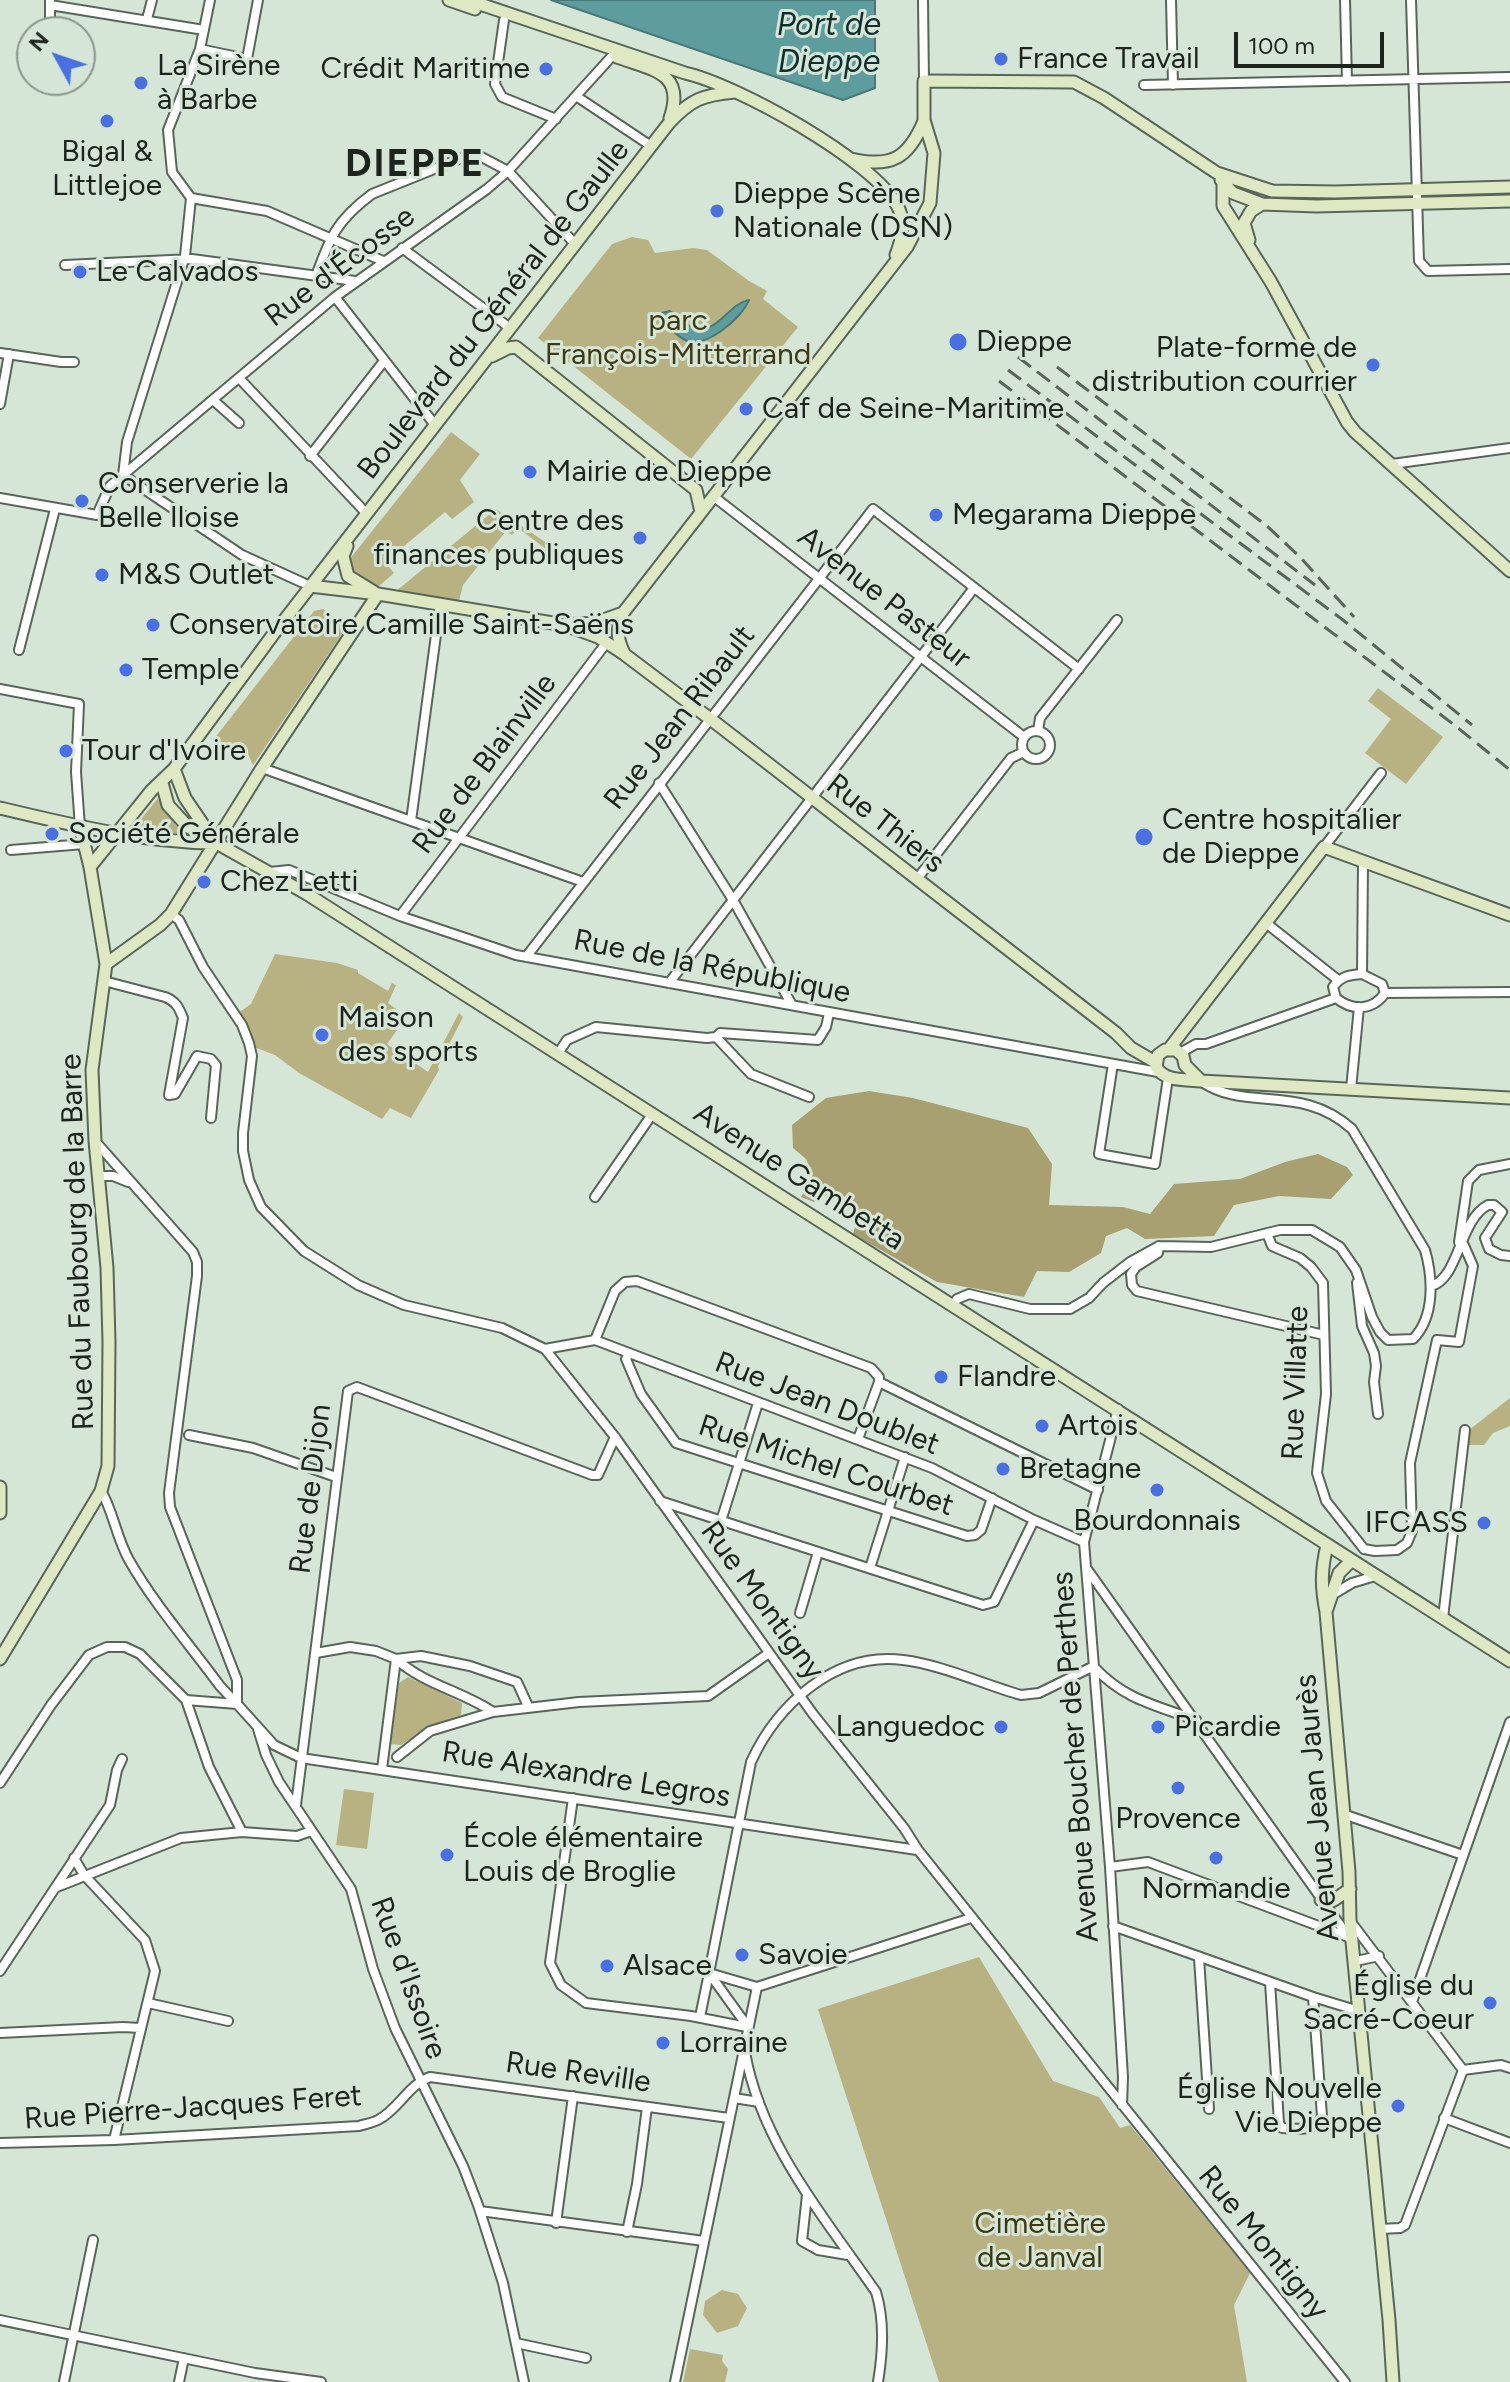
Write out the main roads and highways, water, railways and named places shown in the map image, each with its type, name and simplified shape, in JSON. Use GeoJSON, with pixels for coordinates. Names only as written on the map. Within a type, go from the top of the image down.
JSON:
{"type":"FeatureCollection","features":[{"type":"Feature","properties":{"kind":"main road"},"geometry":{"type":"LineString","coordinates":[[449,0],[666,76],[674,86],[676,96],[669,123]]}},
{"type":"Feature","properties":{"kind":"main road"},"geometry":{"type":"LineString","coordinates":[[468,0],[706,78],[821,138],[850,159],[891,197],[902,217],[902,239],[891,267]]}},
{"type":"Feature","properties":{"kind":"main road"},"geometry":{"type":"LineString","coordinates":[[310,586],[565,625],[595,623],[618,615],[918,231],[930,203],[934,153],[924,120],[924,81],[1074,82],[1104,98],[1220,178],[1233,193],[1262,204],[1316,206],[1510,201]]}},
{"type":"Feature","properties":{"kind":"main road","name":"Boulevard du Général de Gaulle"},"geometry":{"type":"LineString","coordinates":[[90,867],[151,791],[176,767],[310,586],[669,123],[689,103],[702,97],[735,92]]}},
{"type":"Feature","properties":{"kind":"main road"},"geometry":{"type":"LineString","coordinates":[[850,159],[879,163],[901,156],[911,148],[924,120]]}},
{"type":"Feature","properties":{"kind":"main road"},"geometry":{"type":"LineString","coordinates":[[1220,178],[1272,191],[1510,187]]}},
{"type":"Feature","properties":{"kind":"main road"},"geometry":{"type":"LineString","coordinates":[[1220,178],[1223,206],[1251,248],[1347,422],[1510,571]]}},
{"type":"Feature","properties":{"kind":"main road"},"geometry":{"type":"LineString","coordinates":[[1251,248],[1244,223],[1251,211],[1262,204]]}},
{"type":"Feature","properties":{"kind":"main road"},"geometry":{"type":"LineString","coordinates":[[485,360],[501,350],[516,347],[696,490],[701,512]]}},
{"type":"Feature","properties":{"kind":"main road"},"geometry":{"type":"LineString","coordinates":[[353,532],[343,556],[344,568],[353,581],[378,594]]}},
{"type":"Feature","properties":{"kind":"main road"},"geometry":{"type":"LineString","coordinates":[[106,964],[171,914],[262,768],[378,594]]}},
{"type":"Feature","properties":{"kind":"main road"},"geometry":{"type":"LineString","coordinates":[[618,615],[618,640],[624,654]]}},
{"type":"Feature","properties":{"kind":"main road","name":"Rue Thiers"},"geometry":{"type":"LineString","coordinates":[[565,625],[607,642],[624,654],[1116,1033],[1131,1048],[1167,1063]]}},
{"type":"Feature","properties":{"kind":"main road"},"geometry":{"type":"LineString","coordinates":[[176,767],[185,798],[215,843]]}},
{"type":"Feature","properties":{"kind":"main road"},"geometry":{"type":"LineString","coordinates":[[162,783],[174,794],[185,798]]}},
{"type":"Feature","properties":{"kind":"main road","name":"Avenue Gambetta"},"geometry":{"type":"LineString","coordinates":[[162,783],[168,805],[188,827],[307,894],[559,1052],[1510,1661]]}},
{"type":"Feature","properties":{"kind":"main road"},"geometry":{"type":"LineString","coordinates":[[0,808],[117,834],[174,842],[215,843]]}},
{"type":"Feature","properties":{"kind":"main road","name":"Rue du Faubourg de la Barre"},"geometry":{"type":"LineString","coordinates":[[0,1659],[101,1491],[108,1466],[107,1268],[92,1070],[106,964],[80,827]]}},
{"type":"Feature","properties":{"kind":"main road"},"geometry":{"type":"LineString","coordinates":[[1167,1063],[1324,847],[1510,915]]}},
{"type":"Feature","properties":{"kind":"main road"},"geometry":{"type":"LineString","coordinates":[[1167,1063],[1182,1072],[1185,1065],[1201,1081]]}},
{"type":"Feature","properties":{"kind":"main road"},"geometry":{"type":"LineString","coordinates":[[1167,1063],[1201,1081],[1510,1098]]}},
{"type":"Feature","properties":{"kind":"main road"},"geometry":{"type":"LineString","coordinates":[[0,1487],[0,1513]]}},
{"type":"Feature","properties":{"kind":"main road","name":"Avenue Jean Jaurès"},"geometry":{"type":"LineString","coordinates":[[1327,1545],[1321,1578],[1350,1889],[1351,1941],[1356,1961],[1393,2382]]}},
{"type":"Feature","properties":{"kind":"main road","name":"Avenue Jean Jaurès"},"geometry":{"type":"LineString","coordinates":[[1326,1612],[1339,1573],[1351,1561]]}},
{"type":"Feature","properties":{"kind":"main road"},"geometry":{"type":"LineString","coordinates":[[1321,1900],[1334,1900],[1350,1889]]}},
{"type":"Feature","properties":{"kind":"water","name":"Port de Dieppe"},"geometry":{"type":"Polygon","coordinates":[[[551,0],[875,0],[875,88],[843,100],[551,0]]]}},
{"type":"Feature","properties":{"kind":"water"},"geometry":{"type":"Polygon","coordinates":[[[749,300],[739,315],[722,330],[693,342],[677,335],[655,318],[670,311],[683,322],[701,329],[716,323],[734,307],[749,300]]]}},
{"type":"Feature","properties":{"kind":"railway"},"geometry":{"type":"LineString","coordinates":[[1018,357],[1315,585]]}},
{"type":"Feature","properties":{"kind":"railway"},"geometry":{"type":"LineString","coordinates":[[1057,367],[1267,526],[1301,558],[1354,617]]}},
{"type":"Feature","properties":{"kind":"railway"},"geometry":{"type":"LineString","coordinates":[[1008,370],[1343,620],[1472,725]]}},
{"type":"Feature","properties":{"kind":"railway"},"geometry":{"type":"LineString","coordinates":[[999,381],[1510,770]]}},
{"type":"Feature","properties":{"kind":"place","name":"France Travail"},"geometry":{"type":"Point","coordinates":[1001,59]}},
{"type":"Feature","properties":{"kind":"place","name":"Crédit Maritime"},"geometry":{"type":"Point","coordinates":[546,69]}},
{"type":"Feature","properties":{"kind":"place","name":"La Sirène à Barbe"},"geometry":{"type":"Point","coordinates":[141,83]}},
{"type":"Feature","properties":{"kind":"place","name":"Bigal & Littlejoe"},"geometry":{"type":"Point","coordinates":[107,121]}},
{"type":"Feature","properties":{"kind":"place","name":"Dieppe Scène Nationale (DSN)"},"geometry":{"type":"Point","coordinates":[717,211]}},
{"type":"Feature","properties":{"kind":"place","name":"Le Calvados"},"geometry":{"type":"Point","coordinates":[80,272]}},
{"type":"Feature","properties":{"kind":"place","name":"Dieppe"},"geometry":{"type":"Point","coordinates":[958,342]}},
{"type":"Feature","properties":{"kind":"place","name":"Plate-forme de distribution courrier"},"geometry":{"type":"Point","coordinates":[1373,365]}},
{"type":"Feature","properties":{"kind":"place","name":"Caf de Seine-Maritime"},"geometry":{"type":"Point","coordinates":[746,409]}},
{"type":"Feature","properties":{"kind":"place","name":"Mairie de Dieppe"},"geometry":{"type":"Point","coordinates":[530,472]}},
{"type":"Feature","properties":{"kind":"place","name":"Conserverie la Belle Iloise"},"geometry":{"type":"Point","coordinates":[82,501]}},
{"type":"Feature","properties":{"kind":"place","name":"Megarama Dieppe"},"geometry":{"type":"Point","coordinates":[936,515]}},
{"type":"Feature","properties":{"kind":"place","name":"Centre des finances publiques"},"geometry":{"type":"Point","coordinates":[640,538]}},
{"type":"Feature","properties":{"kind":"place","name":"M&S Outlet"},"geometry":{"type":"Point","coordinates":[102,575]}},
{"type":"Feature","properties":{"kind":"place","name":"Conservatoire Camille Saint-Saëns"},"geometry":{"type":"Point","coordinates":[153,625]}},
{"type":"Feature","properties":{"kind":"place","name":"Temple"},"geometry":{"type":"Point","coordinates":[126,670]}},
{"type":"Feature","properties":{"kind":"place","name":"Tour d'Ivoire"},"geometry":{"type":"Point","coordinates":[66,751]}},
{"type":"Feature","properties":{"kind":"place","name":"Société Générale"},"geometry":{"type":"Point","coordinates":[52,834]}},
{"type":"Feature","properties":{"kind":"place","name":"Centre hospitalier de Dieppe"},"geometry":{"type":"Point","coordinates":[1144,837]}},
{"type":"Feature","properties":{"kind":"place","name":"Chez Letti"},"geometry":{"type":"Point","coordinates":[204,882]}},
{"type":"Feature","properties":{"kind":"place","name":"Maison des sports"},"geometry":{"type":"Point","coordinates":[322,1035]}},
{"type":"Feature","properties":{"kind":"place","name":"Flandre"},"geometry":{"type":"Point","coordinates":[941,1377]}},
{"type":"Feature","properties":{"kind":"place","name":"Artois"},"geometry":{"type":"Point","coordinates":[1042,1426]}},
{"type":"Feature","properties":{"kind":"place","name":"Bretagne"},"geometry":{"type":"Point","coordinates":[1003,1469]}},
{"type":"Feature","properties":{"kind":"place","name":"Bourdonnais"},"geometry":{"type":"Point","coordinates":[1157,1490]}},
{"type":"Feature","properties":{"kind":"place","name":"IFCASS"},"geometry":{"type":"Point","coordinates":[1484,1523]}},
{"type":"Feature","properties":{"kind":"place","name":"Languedoc"},"geometry":{"type":"Point","coordinates":[1001,1727]}},
{"type":"Feature","properties":{"kind":"place","name":"Picardie"},"geometry":{"type":"Point","coordinates":[1158,1727]}},
{"type":"Feature","properties":{"kind":"place","name":"Provence"},"geometry":{"type":"Point","coordinates":[1178,1788]}},
{"type":"Feature","properties":{"kind":"place","name":"École élémentaire Louis de Broglie"},"geometry":{"type":"Point","coordinates":[447,1855]}},
{"type":"Feature","properties":{"kind":"place","name":"Normandie"},"geometry":{"type":"Point","coordinates":[1216,1858]}},
{"type":"Feature","properties":{"kind":"place","name":"Savoie"},"geometry":{"type":"Point","coordinates":[742,1955]}},
{"type":"Feature","properties":{"kind":"place","name":"Alsace"},"geometry":{"type":"Point","coordinates":[607,1966]}},
{"type":"Feature","properties":{"kind":"place","name":"Église du Sacré-Coeur"},"geometry":{"type":"Point","coordinates":[1490,2003]}},
{"type":"Feature","properties":{"kind":"place","name":"Lorraine"},"geometry":{"type":"Point","coordinates":[663,2043]}},
{"type":"Feature","properties":{"kind":"place","name":"Église Nouvelle Vie Dieppe"},"geometry":{"type":"Point","coordinates":[1398,2106]}},
{"type":"Feature","properties":{"kind":"district","name":"DIEPPE"},"geometry":{"type":"Point","coordinates":[415,165]}},
{"type":"Feature","properties":{"kind":"park label","name":"parc François-Mitterrand"},"geometry":{"type":"Point","coordinates":[678,338]}},
{"type":"Feature","properties":{"kind":"park label","name":"Cimetière de Janval"},"geometry":{"type":"Point","coordinates":[1040,2241]}}]}
